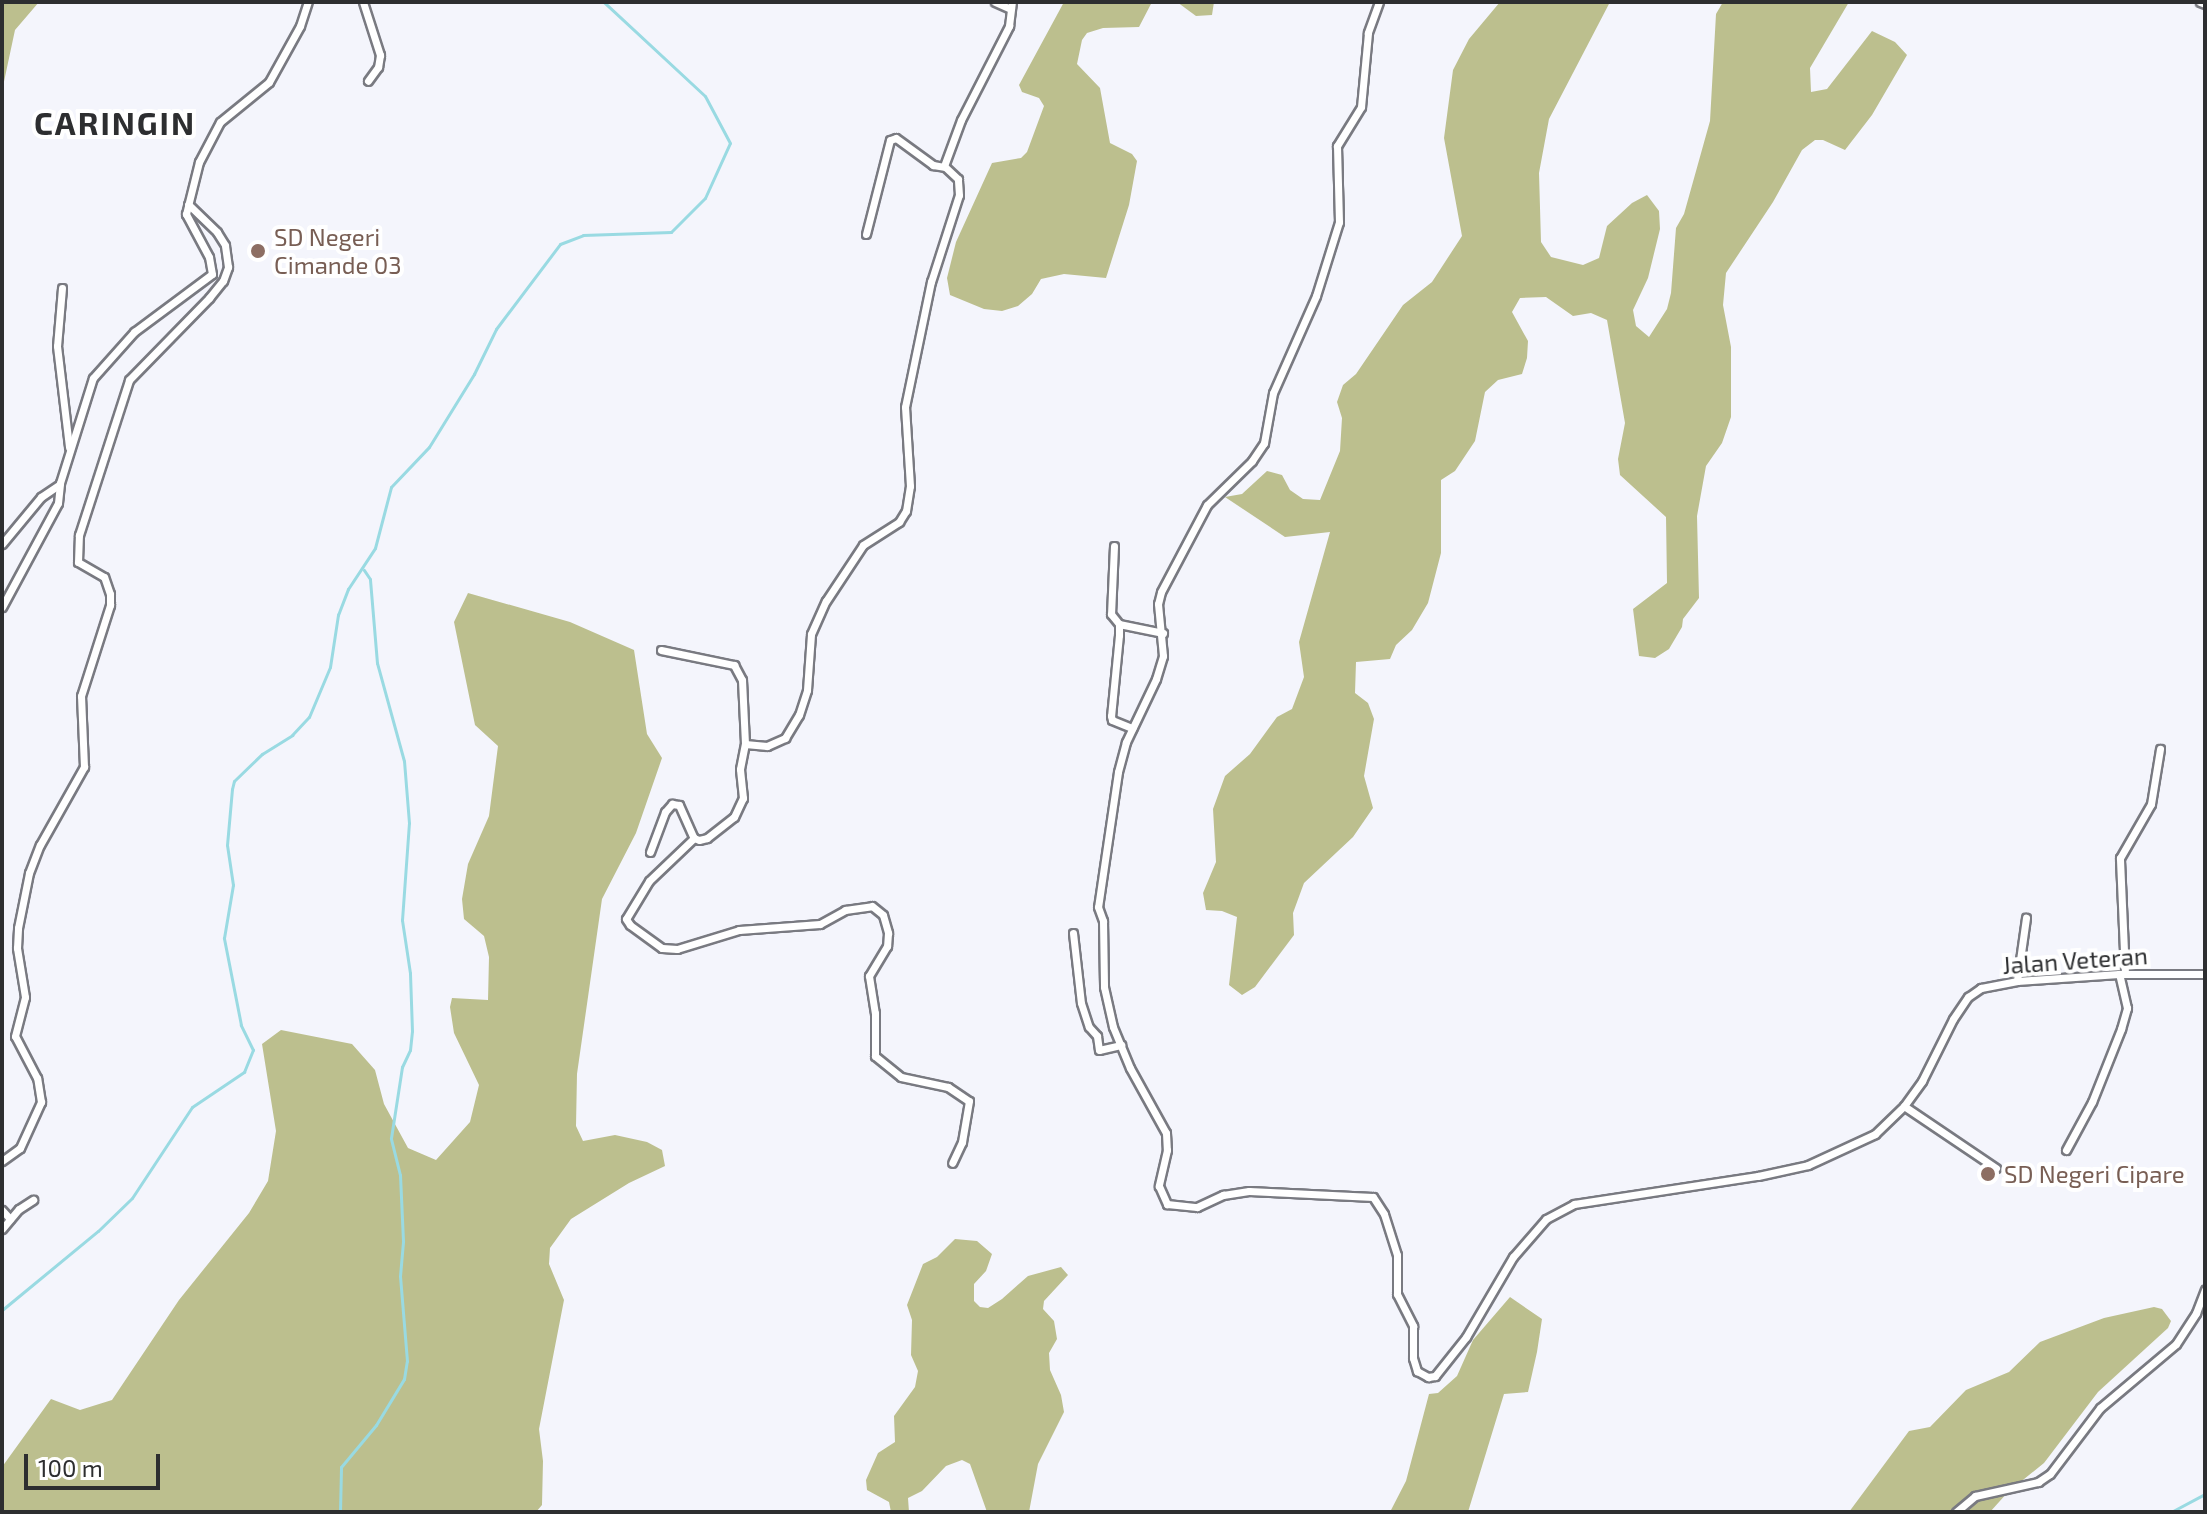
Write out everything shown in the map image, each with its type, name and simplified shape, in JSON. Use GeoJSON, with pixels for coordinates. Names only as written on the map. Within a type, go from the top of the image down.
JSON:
{"type":"FeatureCollection","features":[{"type":"Feature","properties":{"kind":"street"},"geometry":{"type":"LineString","coordinates":[[2,607],[58,503],[60,483],[93,378],[116,348],[212,274],[209,257],[188,221],[188,204],[208,141],[220,122],[269,82],[308,2]]}},
{"type":"Feature","properties":{"kind":"street"},"geometry":{"type":"LineString","coordinates":[[363,2],[380,55],[378,67],[368,81]]}},
{"type":"Feature","properties":{"kind":"street"},"geometry":{"type":"LineString","coordinates":[[944,167],[966,109],[1009,26],[1012,5],[995,2]]}},
{"type":"Feature","properties":{"kind":"street"},"geometry":{"type":"LineString","coordinates":[[1073,933],[1081,1003],[1089,1027],[1097,1036],[1099,1050],[1121,1045],[1104,987],[1103,921],[1098,907],[1118,772],[1132,728],[1159,669],[1163,633],[1158,604],[1161,592],[1207,505],[1252,461],[1264,443],[1273,393],[1316,296],[1339,222],[1337,146],[1361,107],[1368,33],[1379,2]]}},
{"type":"Feature","properties":{"kind":"street"},"geometry":{"type":"LineString","coordinates":[[745,744],[767,746],[785,738],[799,715],[807,690],[811,634],[826,601],[863,545],[899,522],[906,511],[910,486],[905,407],[931,282],[959,187],[958,179],[896,138],[890,140],[866,234]]}},
{"type":"Feature","properties":{"kind":"street"},"geometry":{"type":"LineString","coordinates":[[2,1161],[20,1148],[41,1102],[37,1078],[15,1036],[25,997],[17,948],[18,928],[29,873],[40,845],[84,767],[81,696],[110,605],[104,577],[78,562],[79,535],[129,380],[209,298],[223,281],[228,267],[225,245],[217,232],[188,204]]}},
{"type":"Feature","properties":{"kind":"street"},"geometry":{"type":"LineString","coordinates":[[62,288],[57,346],[70,449]]}},
{"type":"Feature","properties":{"kind":"street"},"geometry":{"type":"LineString","coordinates":[[2,544],[41,497],[60,483]]}},
{"type":"Feature","properties":{"kind":"street"},"geometry":{"type":"LineString","coordinates":[[1114,546],[1111,614],[1119,624],[1163,633]]}},
{"type":"Feature","properties":{"kind":"street"},"geometry":{"type":"LineString","coordinates":[[1119,624],[1111,716],[1112,720],[1132,728]]}},
{"type":"Feature","properties":{"kind":"street"},"geometry":{"type":"LineString","coordinates":[[661,650],[734,665],[742,680],[745,744],[740,769],[743,788],[741,806],[707,838],[694,838],[649,881],[626,919],[662,948],[677,949],[739,930],[820,924],[845,910],[872,906],[883,915],[888,933],[887,946],[869,976],[875,1013],[875,1056],[901,1077],[948,1087],[969,1101],[962,1142],[952,1163]]}},
{"type":"Feature","properties":{"kind":"street"},"geometry":{"type":"LineString","coordinates":[[2066,1150],[2092,1102],[2127,1008],[2122,974],[2120,858],[2151,804],[2160,749]]}},
{"type":"Feature","properties":{"kind":"street"},"geometry":{"type":"LineString","coordinates":[[650,852],[665,812],[672,804],[679,805],[694,838]]}},
{"type":"Feature","properties":{"kind":"street"},"geometry":{"type":"LineString","coordinates":[[2017,981],[2026,918]]}},
{"type":"Feature","properties":{"kind":"street","name":"Jalan Veteran"},"geometry":{"type":"LineString","coordinates":[[1121,1045],[1168,1139],[1160,1172],[1162,1196],[1172,1206],[1197,1207],[1223,1195],[1249,1191],[1373,1197],[1384,1214],[1397,1255],[1397,1294],[1413,1326],[1413,1358],[1417,1371],[1428,1377],[1442,1371],[1450,1361],[1513,1257],[1546,1219],[1574,1204],[1758,1176],[1808,1165],[1880,1131],[1922,1081],[1968,997],[1981,988],[2017,981],[2122,974],[2205,974]]}},
{"type":"Feature","properties":{"kind":"street"},"geometry":{"type":"LineString","coordinates":[[1904,1106],[1996,1168]]}},
{"type":"Feature","properties":{"kind":"street"},"geometry":{"type":"LineString","coordinates":[[2,1229],[33,1200]]}},
{"type":"Feature","properties":{"kind":"street"},"geometry":{"type":"LineString","coordinates":[[2,1210],[10,1219]]}},
{"type":"Feature","properties":{"kind":"street"},"geometry":{"type":"LineString","coordinates":[[1956,1512],[1975,1496],[2038,1482],[2050,1474],[2100,1408],[2176,1344],[2196,1313],[2205,1290]]}},
{"type":"Feature","properties":{"kind":"green space"},"geometry":{"type":"Polygon","coordinates":[[[2,2],[39,2],[15,30],[2,91],[2,2]]]}},
{"type":"Feature","properties":{"kind":"green space"},"geometry":{"type":"Polygon","coordinates":[[[1064,2],[1152,2],[1139,27],[1103,28],[1087,33],[1082,40],[1077,64],[1100,88],[1110,143],[1132,154],[1137,161],[1129,205],[1106,278],[1064,274],[1041,279],[1032,294],[1018,306],[1002,311],[984,309],[950,295],[947,278],[956,242],[992,163],[1021,158],[1027,152],[1044,106],[1039,98],[1022,92],[1019,85],[1064,2]]]}},
{"type":"Feature","properties":{"kind":"green space"},"geometry":{"type":"Polygon","coordinates":[[[1177,2],[1214,2],[1212,15],[1196,16],[1177,2]]]}},
{"type":"Feature","properties":{"kind":"green space"},"geometry":{"type":"Polygon","coordinates":[[[1500,2],[1610,2],[1549,119],[1539,173],[1541,242],[1551,257],[1583,265],[1599,258],[1607,226],[1632,203],[1647,195],[1659,211],[1660,229],[1648,278],[1633,310],[1636,326],[1649,337],[1667,309],[1676,228],[1684,214],[1710,121],[1716,14],[1723,2],[1849,2],[1810,68],[1811,92],[1827,89],[1872,31],[1895,42],[1907,55],[1872,115],[1845,150],[1823,140],[1815,140],[1802,150],[1773,202],[1726,273],[1723,305],[1731,347],[1731,417],[1722,443],[1706,466],[1697,516],[1699,598],[1683,619],[1682,627],[1669,649],[1655,658],[1639,656],[1633,609],[1667,583],[1666,517],[1620,475],[1618,459],[1625,423],[1607,320],[1591,313],[1573,316],[1546,297],[1520,298],[1512,312],[1528,341],[1527,358],[1522,374],[1498,380],[1485,392],[1475,441],[1455,471],[1441,480],[1441,553],[1428,603],[1412,630],[1396,645],[1390,659],[1356,662],[1355,693],[1368,703],[1374,719],[1364,776],[1373,808],[1353,837],[1304,883],[1293,913],[1294,935],[1255,987],[1242,995],[1229,985],[1237,917],[1222,911],[1206,910],[1203,893],[1216,862],[1213,809],[1225,776],[1250,754],[1277,717],[1292,709],[1304,677],[1299,642],[1330,532],[1285,537],[1225,497],[1242,494],[1267,471],[1282,475],[1290,490],[1303,499],[1320,500],[1340,451],[1342,418],[1337,402],[1343,385],[1356,374],[1403,305],[1432,282],[1462,236],[1444,138],[1453,70],[1469,39],[1500,2]]]}},
{"type":"Feature","properties":{"kind":"green space"},"geometry":{"type":"Polygon","coordinates":[[[468,593],[570,622],[634,650],[647,734],[662,758],[636,833],[602,899],[577,1074],[576,1126],[583,1141],[615,1135],[647,1142],[662,1150],[665,1166],[629,1183],[571,1219],[550,1248],[549,1264],[564,1300],[539,1429],[543,1461],[542,1505],[536,1512],[2,1512],[2,1467],[51,1399],[80,1410],[112,1400],[179,1300],[249,1213],[268,1181],[276,1131],[262,1044],[281,1030],[352,1044],[375,1070],[384,1104],[408,1148],[436,1160],[470,1122],[479,1085],[454,1033],[450,1007],[452,998],[488,1000],[489,957],[484,936],[464,919],[462,899],[468,864],[489,816],[498,746],[475,725],[454,622],[468,593]]]}},
{"type":"Feature","properties":{"kind":"green space"},"geometry":{"type":"Polygon","coordinates":[[[955,1239],[977,1241],[992,1254],[986,1271],[974,1284],[974,1301],[980,1307],[988,1308],[1002,1299],[1028,1276],[1061,1267],[1068,1275],[1044,1301],[1043,1309],[1054,1321],[1057,1339],[1049,1353],[1050,1370],[1061,1395],[1064,1412],[1038,1464],[1029,1512],[987,1512],[970,1464],[962,1460],[946,1466],[922,1491],[908,1498],[909,1512],[891,1512],[889,1502],[867,1490],[866,1480],[878,1453],[895,1442],[894,1416],[915,1387],[918,1371],[911,1355],[912,1320],[907,1305],[923,1264],[937,1257],[955,1239]]]}},
{"type":"Feature","properties":{"kind":"green space"},"geometry":{"type":"Polygon","coordinates":[[[1510,1297],[1542,1319],[1537,1352],[1528,1392],[1504,1394],[1468,1512],[1390,1512],[1406,1481],[1429,1394],[1438,1393],[1457,1376],[1473,1340],[1510,1297]]]}},
{"type":"Feature","properties":{"kind":"green space"},"geometry":{"type":"Polygon","coordinates":[[[2154,1307],[2162,1309],[2171,1321],[2168,1328],[2098,1392],[2044,1463],[2008,1492],[1990,1512],[1849,1512],[1909,1431],[1930,1427],[1966,1390],[2009,1372],[2040,1342],[2104,1318],[2154,1307]]]}},
{"type":"Feature","properties":{"kind":"waterway"},"geometry":{"type":"LineString","coordinates":[[2,1310],[98,1231],[132,1198],[192,1107],[244,1072],[253,1050],[241,1025],[224,938],[233,885],[227,845],[234,781],[262,754],[292,735],[309,717],[330,667],[338,615],[348,589],[375,548],[391,487],[429,447],[474,374],[496,329],[560,244],[583,235],[671,232],[705,198],[730,143],[705,96],[604,2]]}},
{"type":"Feature","properties":{"kind":"waterway"},"geometry":{"type":"LineString","coordinates":[[340,1512],[341,1467],[376,1425],[404,1379],[407,1361],[400,1276],[403,1241],[400,1175],[391,1138],[402,1067],[410,1050],[412,1031],[410,973],[402,920],[409,823],[404,761],[377,663],[370,579],[364,570]]}},
{"type":"Feature","properties":{"kind":"waterway"},"geometry":{"type":"LineString","coordinates":[[2171,1512],[2205,1494]]}},
{"type":"Feature","properties":{"kind":"place","name":"SD Negeri Cimande 03"},"geometry":{"type":"Point","coordinates":[258,251]}},
{"type":"Feature","properties":{"kind":"place","name":"SD Negeri Cipare"},"geometry":{"type":"Point","coordinates":[1988,1174]}},
{"type":"Feature","properties":{"kind":"district","name":"CARINGIN"},"geometry":{"type":"Point","coordinates":[115,122]}}]}
